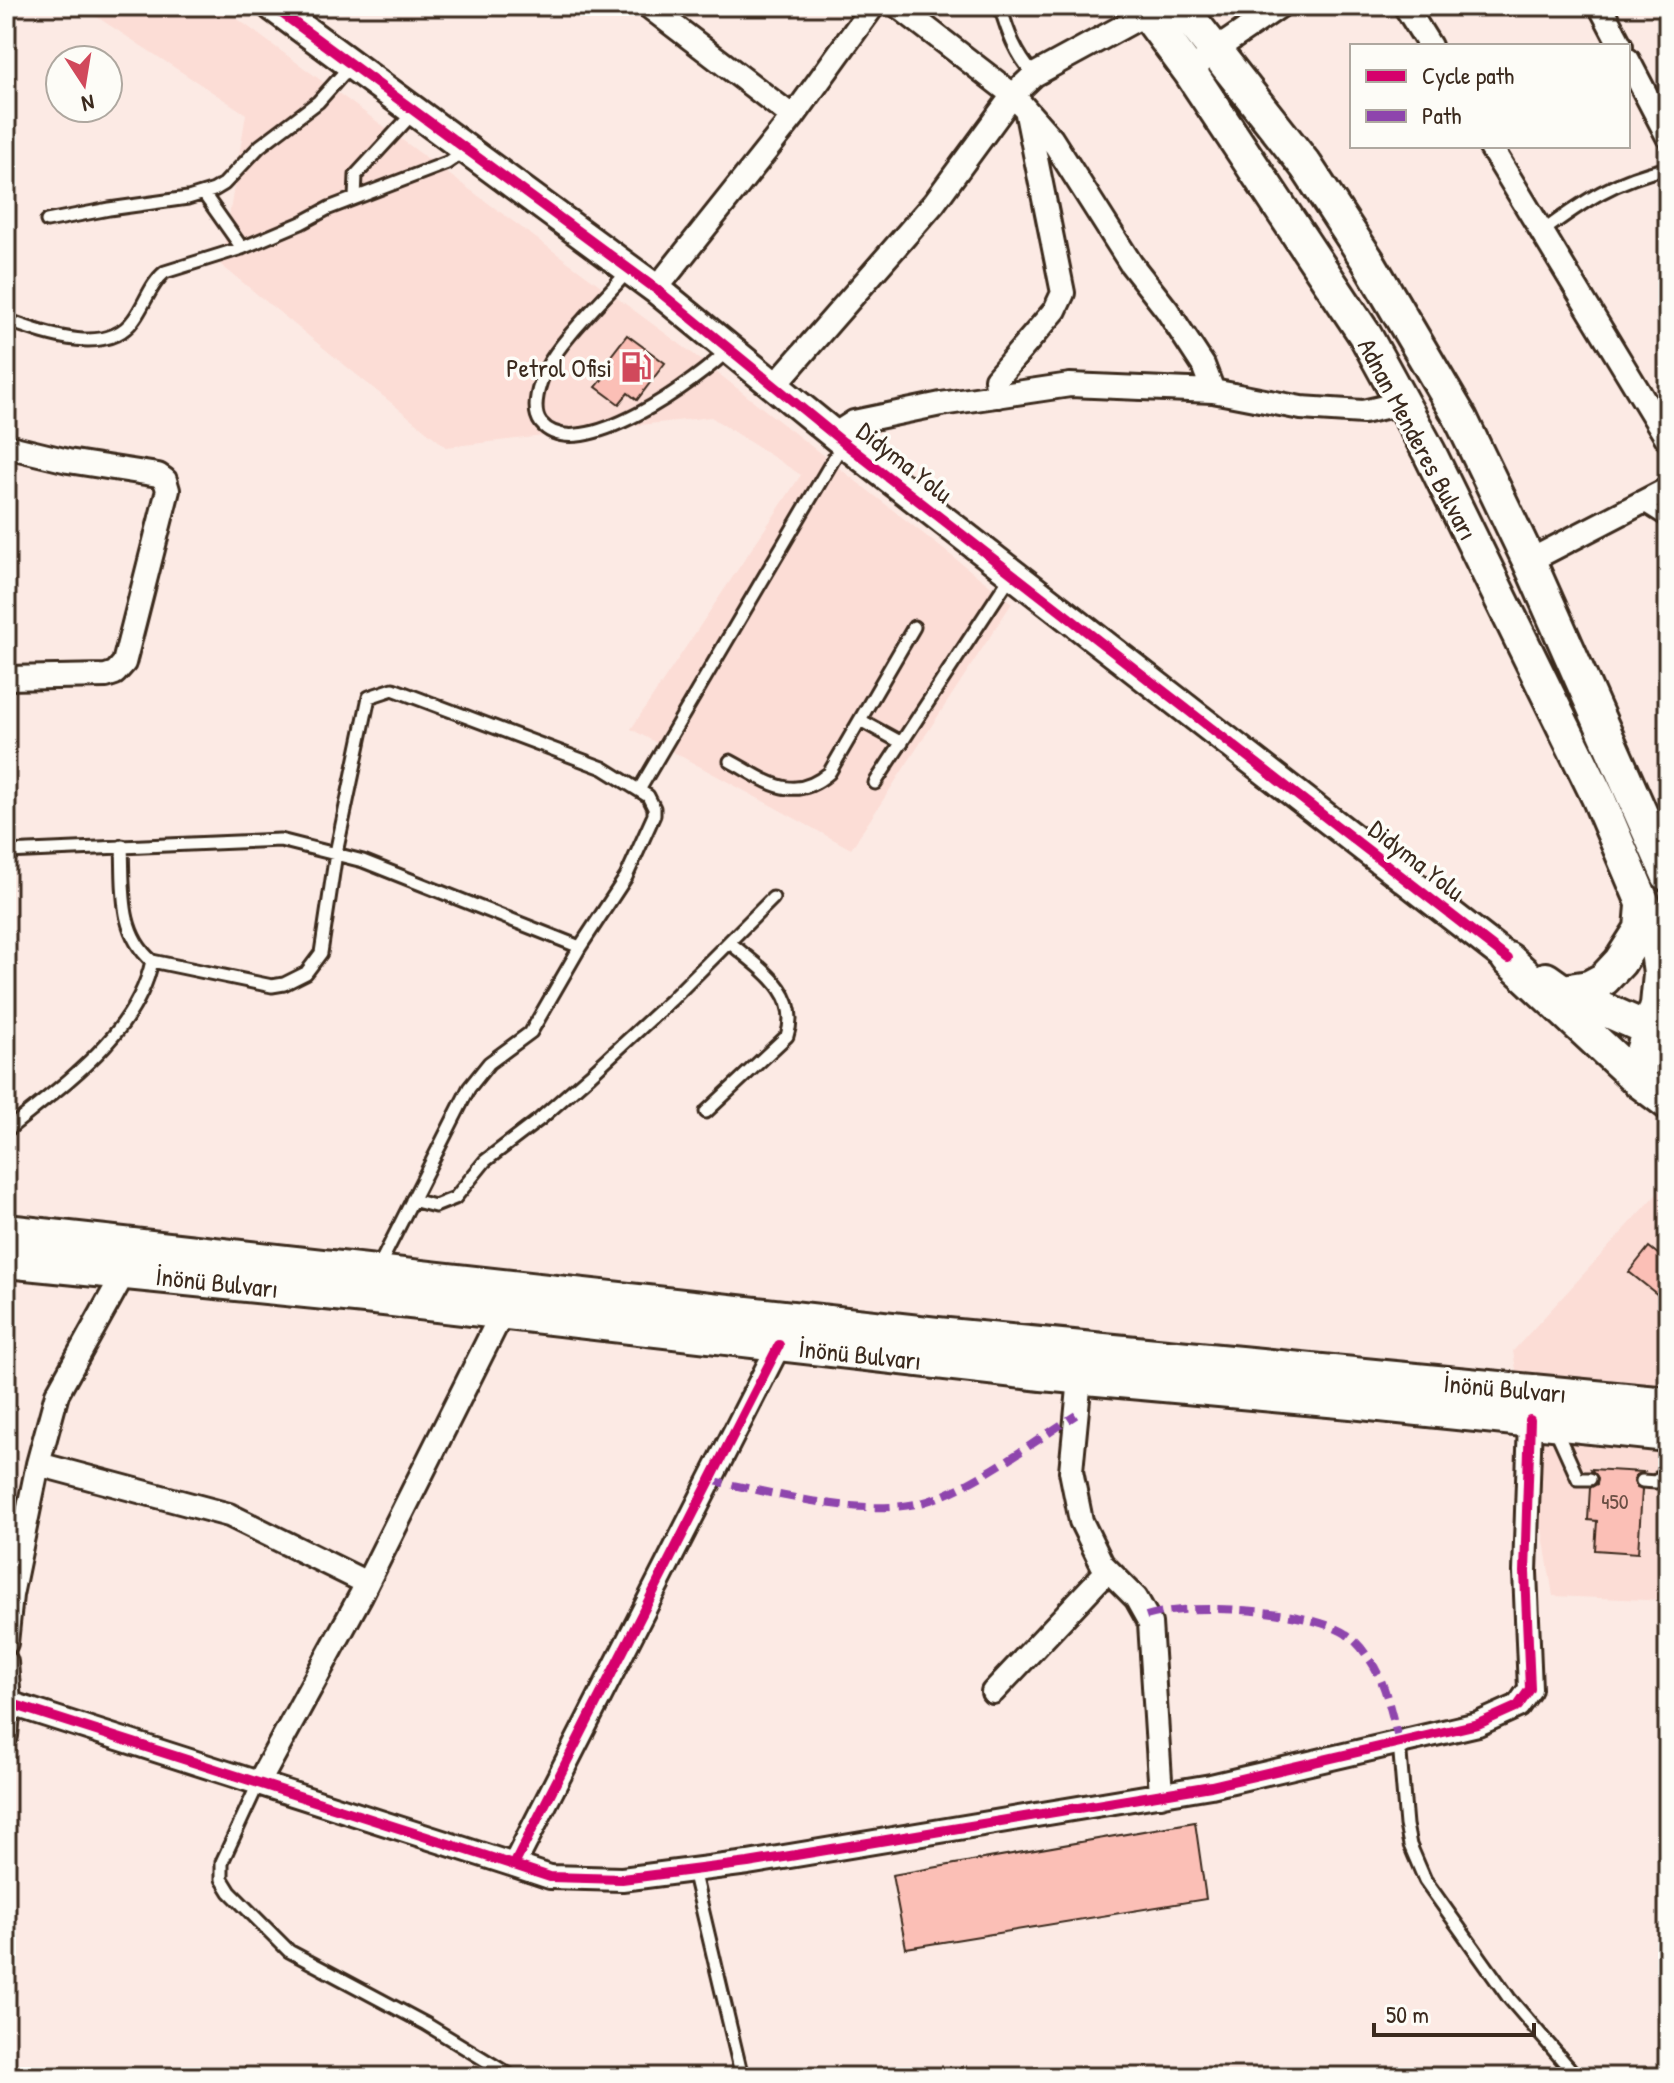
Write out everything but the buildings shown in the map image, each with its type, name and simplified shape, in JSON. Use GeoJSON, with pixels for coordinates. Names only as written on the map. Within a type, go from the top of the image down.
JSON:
{"type":"FeatureCollection","features":[{"type":"Feature","properties":{"kind":"main road","name":"Adnan Menderes Bulvarı"},"geometry":{"type":"LineString","coordinates":[[1180,6],[1202,61],[1365,335],[1429,452],[1598,797],[1643,903],[1656,942],[1660,974],[1658,1034],[1640,1058],[1640,1082]]}},
{"type":"Feature","properties":{"kind":"main road","name":"Adnan Menderes Bulvarı"},"geometry":{"type":"LineString","coordinates":[[1144,10],[1202,61],[1306,166],[1368,261],[1461,419],[1529,561],[1668,875]]}},
{"type":"Feature","properties":{"kind":"main road"},"geometry":{"type":"LineString","coordinates":[[1563,991],[1589,987],[1604,979],[1620,962],[1641,929],[1643,903]]}},
{"type":"Feature","properties":{"kind":"main road"},"geometry":{"type":"LineString","coordinates":[[1508,959],[1563,991],[1658,1034]]}},
{"type":"Feature","properties":{"kind":"main road"},"geometry":{"type":"LineString","coordinates":[[1508,959],[1640,1082],[1668,1103]]}},
{"type":"Feature","properties":{"kind":"main road","name":"İnönü Bulvarı"},"geometry":{"type":"LineString","coordinates":[[6,1231],[937,1334],[1668,1404]]}},
{"type":"Feature","properties":{"kind":"main road","name":"İnönü Bulvarı"},"geometry":{"type":"LineString","coordinates":[[6,1261],[1080,1378],[1668,1435]]}},
{"type":"Feature","properties":{"kind":"street","name":"Didyma Yolu"},"geometry":{"type":"LineString","coordinates":[[272,6],[656,289],[839,439],[1508,959]]}},
{"type":"Feature","properties":{"kind":"street"},"geometry":{"type":"LineString","coordinates":[[648,6],[793,117]]}},
{"type":"Feature","properties":{"kind":"street"},"geometry":{"type":"LineString","coordinates":[[656,289],[793,117],[873,6]]}},
{"type":"Feature","properties":{"kind":"street"},"geometry":{"type":"LineString","coordinates":[[898,6],[1013,95],[1051,138],[1131,264],[1167,310],[1203,365],[1213,391]]}},
{"type":"Feature","properties":{"kind":"street"},"geometry":{"type":"LineString","coordinates":[[1202,61],[1280,6]]}},
{"type":"Feature","properties":{"kind":"street"},"geometry":{"type":"LineString","coordinates":[[1405,6],[1429,44]]}},
{"type":"Feature","properties":{"kind":"street"},"geometry":{"type":"LineString","coordinates":[[1600,6],[1620,44]]}},
{"type":"Feature","properties":{"kind":"street"},"geometry":{"type":"LineString","coordinates":[[775,385],[934,203],[1013,95],[1034,75],[1144,10]]}},
{"type":"Feature","properties":{"kind":"street"},"geometry":{"type":"LineString","coordinates":[[1630,64],[1668,137]]}},
{"type":"Feature","properties":{"kind":"street"},"geometry":{"type":"LineString","coordinates":[[998,396],[996,379],[1055,310],[1063,293],[1027,114]]}},
{"type":"Feature","properties":{"kind":"street"},"geometry":{"type":"LineString","coordinates":[[1491,148],[1668,440]]}},
{"type":"Feature","properties":{"kind":"street"},"geometry":{"type":"LineString","coordinates":[[839,439],[854,422],[941,404],[1070,385],[1213,391],[1301,408],[1363,412],[1402,403]]}},
{"type":"Feature","properties":{"kind":"street"},"geometry":{"type":"LineString","coordinates":[[6,446],[68,461],[158,475],[165,480],[168,490],[120,669],[106,676],[6,678]]}},
{"type":"Feature","properties":{"kind":"street"},"geometry":{"type":"LineString","coordinates":[[1529,561],[1668,489]]}},
{"type":"Feature","properties":{"kind":"street"},"geometry":{"type":"LineString","coordinates":[[6,1643],[11,1595],[38,1464],[57,1394],[124,1273]]}},
{"type":"Feature","properties":{"kind":"street"},"geometry":{"type":"LineString","coordinates":[[258,1784],[367,1583],[502,1313]]}},
{"type":"Feature","properties":{"kind":"street"},"geometry":{"type":"LineString","coordinates":[[514,1865],[779,1345]]}},
{"type":"Feature","properties":{"kind":"street"},"geometry":{"type":"LineString","coordinates":[[1080,1378],[1071,1471],[1081,1521],[1102,1564],[1136,1598],[1150,1623],[1161,1795]]}},
{"type":"Feature","properties":{"kind":"street"},"geometry":{"type":"LineString","coordinates":[[8,1703],[550,1877],[622,1879],[693,1870],[1161,1795],[1478,1724],[1518,1706],[1530,1689],[1525,1572],[1541,1421]]}},
{"type":"Feature","properties":{"kind":"street"},"geometry":{"type":"LineString","coordinates":[[38,1464],[229,1515],[367,1583]]}},
{"type":"Feature","properties":{"kind":"street"},"geometry":{"type":"LineString","coordinates":[[993,1692],[1108,1570]]}},
{"type":"Feature","properties":{"kind":"street"},"geometry":{"type":"LineString","coordinates":[[6,1662],[6,1736]]}},
{"type":"Feature","properties":{"kind":"lane"},"geometry":{"type":"LineString","coordinates":[[1000,6],[1009,37],[1019,57],[1034,75]]}},
{"type":"Feature","properties":{"kind":"lane"},"geometry":{"type":"LineString","coordinates":[[47,221],[204,194],[224,184],[260,146],[318,102],[351,64]]}},
{"type":"Feature","properties":{"kind":"lane"},"geometry":{"type":"LineString","coordinates":[[355,198],[356,175],[415,111]]}},
{"type":"Feature","properties":{"kind":"lane"},"geometry":{"type":"LineString","coordinates":[[6,320],[85,340],[111,338],[132,322],[158,277],[165,272],[242,248],[355,198],[447,163],[467,150]]}},
{"type":"Feature","properties":{"kind":"lane"},"geometry":{"type":"LineString","coordinates":[[1542,232],[1588,198],[1636,177],[1668,168]]}},
{"type":"Feature","properties":{"kind":"lane"},"geometry":{"type":"LineString","coordinates":[[204,194],[242,248]]}},
{"type":"Feature","properties":{"kind":"lane"},"geometry":{"type":"LineString","coordinates":[[629,270],[546,369],[537,402],[538,417],[546,427],[560,433],[578,434],[626,420],[697,379],[730,349]]}},
{"type":"Feature","properties":{"kind":"lane"},"geometry":{"type":"LineString","coordinates":[[639,790],[839,439]]}},
{"type":"Feature","properties":{"kind":"lane"},"geometry":{"type":"LineString","coordinates":[[1641,504],[1668,521]]}},
{"type":"Feature","properties":{"kind":"lane"},"geometry":{"type":"LineString","coordinates":[[875,783],[1013,573]]}},
{"type":"Feature","properties":{"kind":"lane"},"geometry":{"type":"LineString","coordinates":[[730,761],[781,788],[809,786],[829,773],[914,627]]}},
{"type":"Feature","properties":{"kind":"lane"},"geometry":{"type":"LineString","coordinates":[[122,846],[126,920],[134,942],[152,961],[272,986],[295,980],[315,964],[321,953],[336,853],[369,697],[393,689],[603,768],[639,790],[652,802],[654,815],[626,877],[580,947],[531,1032],[489,1063],[469,1088],[376,1272]]}},
{"type":"Feature","properties":{"kind":"lane"},"geometry":{"type":"LineString","coordinates":[[860,720],[902,743]]}},
{"type":"Feature","properties":{"kind":"lane"},"geometry":{"type":"LineString","coordinates":[[6,852],[280,840],[363,861],[580,947]]}},
{"type":"Feature","properties":{"kind":"lane"},"geometry":{"type":"LineString","coordinates":[[412,1200],[435,1206],[455,1198],[485,1161],[590,1075],[773,898]]}},
{"type":"Feature","properties":{"kind":"lane"},"geometry":{"type":"LineString","coordinates":[[706,1112],[787,1036],[791,1025],[789,1003],[778,985],[729,942]]}},
{"type":"Feature","properties":{"kind":"lane"},"geometry":{"type":"LineString","coordinates":[[6,1131],[84,1067],[127,1018],[147,983],[152,961]]}},
{"type":"Feature","properties":{"kind":"lane"},"geometry":{"type":"LineString","coordinates":[[1541,1421],[1578,1479],[1590,1479]]}},
{"type":"Feature","properties":{"kind":"lane"},"geometry":{"type":"LineString","coordinates":[[1642,1481],[1656,1482],[1668,1468]]}},
{"type":"Feature","properties":{"kind":"lane"},"geometry":{"type":"LineString","coordinates":[[1399,1742],[1406,1825],[1410,1845],[1425,1880],[1509,1998],[1577,2077]]}},
{"type":"Feature","properties":{"kind":"lane"},"geometry":{"type":"LineString","coordinates":[[258,1784],[222,1862],[222,1879],[230,1892],[289,1951],[426,2024],[513,2077]]}},
{"type":"Feature","properties":{"kind":"lane"},"geometry":{"type":"LineString","coordinates":[[693,1870],[742,2077]]}},
{"type":"Feature","properties":{"kind":"shaded area"},"geometry":{"type":"Polygon","coordinates":[[[80,6],[220,6],[692,353],[1012,603],[851,849],[631,729],[801,475],[711,417],[446,447],[221,265],[246,114],[80,6]]]}},
{"type":"Feature","properties":{"kind":"shaded area"},"geometry":{"type":"Polygon","coordinates":[[[1668,1182],[1668,1601],[1553,1596],[1513,1351],[1668,1182]]]}},
{"type":"Feature","properties":{"kind":"marked path"},"geometry":{"type":"LineString","coordinates":[[709,1480],[840,1505],[892,1507],[916,1504],[977,1479],[1076,1415]]}},
{"type":"Feature","properties":{"kind":"marked path"},"geometry":{"type":"LineString","coordinates":[[1146,1616],[1190,1609],[1248,1610],[1328,1625],[1355,1641],[1374,1665],[1399,1742]]}},
{"type":"Feature","properties":{"kind":"cycle path"},"geometry":{"type":"LineString","coordinates":[[272,6],[656,289],[843,442],[1508,959]]}},
{"type":"Feature","properties":{"kind":"cycle path"},"geometry":{"type":"LineString","coordinates":[[6,1662],[9,1703],[514,1865],[779,1345]]}},
{"type":"Feature","properties":{"kind":"cycle path"},"geometry":{"type":"LineString","coordinates":[[514,1865],[550,1877],[622,1879],[748,1863],[1211,1786],[1478,1724],[1518,1706],[1530,1689],[1525,1572],[1530,1420]]}},
{"type":"Feature","properties":{"kind":"place","name":"Petrol Ofisi"},"geometry":{"type":"Point","coordinates":[636,367]}}]}
